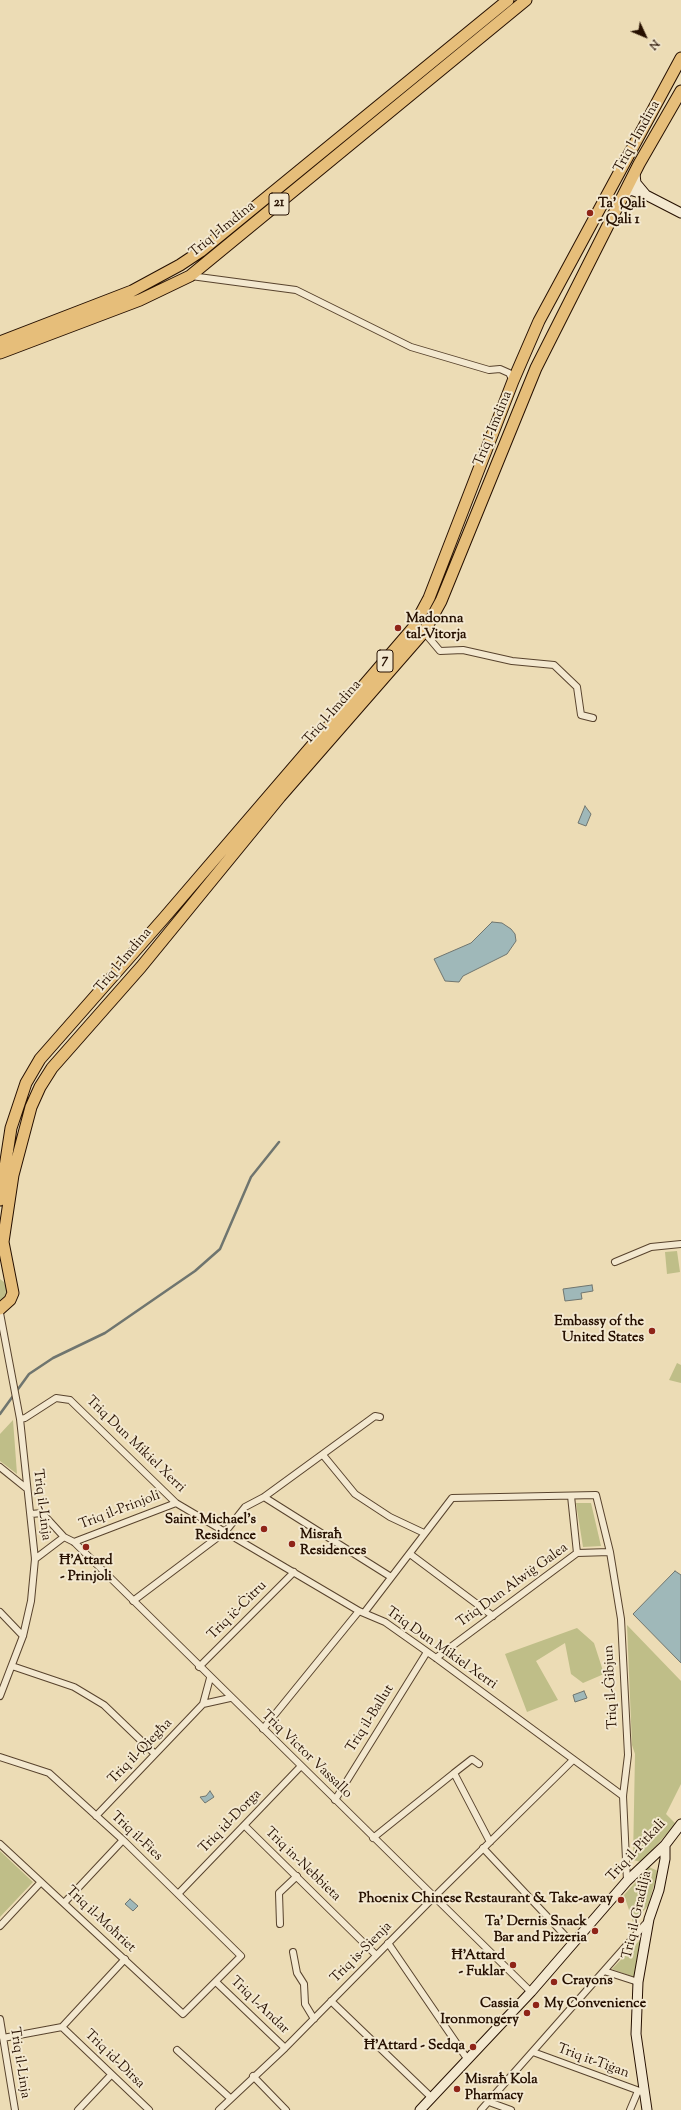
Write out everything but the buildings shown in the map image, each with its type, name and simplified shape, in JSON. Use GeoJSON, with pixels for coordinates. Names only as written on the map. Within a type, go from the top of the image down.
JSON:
{"type":"FeatureCollection","features":[{"type":"Feature","properties":{"kind":"highway","name":"Triq l-Imdina"},"geometry":{"type":"LineString","coordinates":[[0,342],[132,291],[195,255],[508,0]]}},
{"type":"Feature","properties":{"kind":"highway","name":"Triq l-Imdina"},"geometry":{"type":"LineString","coordinates":[[0,353],[140,300],[190,276],[526,0]]}},
{"type":"Feature","properties":{"kind":"highway","name":"Triq l-Imdina"},"geometry":{"type":"LineString","coordinates":[[0,1200],[11,1128],[26,1083],[40,1059],[164,918],[412,628],[429,598],[513,381],[539,321],[681,58]]}},
{"type":"Feature","properties":{"kind":"highway","name":"Triq l-Imdina"},"geometry":{"type":"LineString","coordinates":[[0,1309],[10,1300],[13,1293],[3,1242],[13,1175],[31,1108],[40,1087],[52,1068],[141,967],[280,797],[424,632],[441,601],[536,368],[621,198],[681,91]]}},
{"type":"Feature","properties":{"kind":"highway"},"geometry":{"type":"LineString","coordinates":[[0,1272],[10,1279]]}},
{"type":"Feature","properties":{"kind":"street"},"geometry":{"type":"LineString","coordinates":[[634,174],[636,183],[646,195]]}},
{"type":"Feature","properties":{"kind":"street"},"geometry":{"type":"LineString","coordinates":[[621,198],[630,190],[646,195],[681,213]]}},
{"type":"Feature","properties":{"kind":"street"},"geometry":{"type":"LineString","coordinates":[[190,276],[296,290],[411,347],[489,370],[500,369],[509,373],[513,381]]}},
{"type":"Feature","properties":{"kind":"street"},"geometry":{"type":"LineString","coordinates":[[424,632],[440,651],[463,650],[512,661],[554,665],[577,687],[581,715],[593,718]]}},
{"type":"Feature","properties":{"kind":"street"},"geometry":{"type":"LineString","coordinates":[[615,1262],[651,1247],[681,1244]]}},
{"type":"Feature","properties":{"kind":"street","name":"Triq il-Linja"},"geometry":{"type":"LineString","coordinates":[[0,1313],[20,1419],[26,1488],[31,1514],[35,1559],[31,1601],[22,1636],[0,1696]]}},
{"type":"Feature","properties":{"kind":"street","name":"Triq Dun Mikiel Xerri"},"geometry":{"type":"LineString","coordinates":[[20,1419],[25,1418],[56,1398],[70,1400],[176,1502],[361,1612],[385,1622],[623,1796]]}},
{"type":"Feature","properties":{"kind":"street"},"geometry":{"type":"LineString","coordinates":[[133,1601],[226,1531],[245,1507],[264,1497],[374,1416],[380,1417]]}},
{"type":"Feature","properties":{"kind":"street"},"geometry":{"type":"LineString","coordinates":[[323,1455],[355,1494],[390,1516],[424,1533]]}},
{"type":"Feature","properties":{"kind":"street"},"geometry":{"type":"LineString","coordinates":[[0,1468],[26,1488]]}},
{"type":"Feature","properties":{"kind":"street","name":"Triq il-Ġibjun"},"geometry":{"type":"LineString","coordinates":[[571,1496],[596,1495],[610,1552],[621,1627],[628,1755],[623,1796],[627,1881]]}},
{"type":"Feature","properties":{"kind":"street"},"geometry":{"type":"LineString","coordinates":[[263,1729],[410,1554],[424,1533],[452,1498],[571,1496],[577,1553]]}},
{"type":"Feature","properties":{"kind":"street"},"geometry":{"type":"LineString","coordinates":[[264,1497],[391,1577]]}},
{"type":"Feature","properties":{"kind":"street","name":"Triq il-Prinjoli"},"geometry":{"type":"LineString","coordinates":[[74,1542],[176,1502]]}},
{"type":"Feature","properties":{"kind":"street","name":"Triq Victor Vassallo"},"geometry":{"type":"LineString","coordinates":[[31,1514],[42,1513],[64,1537],[74,1542],[230,1698],[531,1992]]}},
{"type":"Feature","properties":{"kind":"street"},"geometry":{"type":"LineString","coordinates":[[35,1559],[64,1537]]}},
{"type":"Feature","properties":{"kind":"street","name":"Triq Dun Alwiġ Galea"},"geometry":{"type":"LineString","coordinates":[[436,1658],[577,1553],[610,1552]]}},
{"type":"Feature","properties":{"kind":"street"},"geometry":{"type":"LineString","coordinates":[[410,1554],[493,1616]]}},
{"type":"Feature","properties":{"kind":"street","name":"Triq iċ-Ċitru"},"geometry":{"type":"LineString","coordinates":[[199,1667],[294,1572]]}},
{"type":"Feature","properties":{"kind":"street"},"geometry":{"type":"LineString","coordinates":[[0,1612],[22,1636]]}},
{"type":"Feature","properties":{"kind":"street","name":"Triq il-Ballut"},"geometry":{"type":"LineString","coordinates":[[335,1800],[427,1652]]}},
{"type":"Feature","properties":{"kind":"street"},"geometry":{"type":"LineString","coordinates":[[12,1666],[74,1687],[104,1705],[155,1754]]}},
{"type":"Feature","properties":{"kind":"street","name":"Triq il-Qiegħa"},"geometry":{"type":"LineString","coordinates":[[96,1816],[203,1704],[210,1678]]}},
{"type":"Feature","properties":{"kind":"street"},"geometry":{"type":"LineString","coordinates":[[203,1704],[230,1698]]}},
{"type":"Feature","properties":{"kind":"street","name":"Triq il-Fies"},"geometry":{"type":"LineString","coordinates":[[0,1757],[49,1773],[123,1840],[241,1956],[216,1982]]}},
{"type":"Feature","properties":{"kind":"street"},"geometry":{"type":"LineString","coordinates":[[373,1838],[472,1760],[479,1764]]}},
{"type":"Feature","properties":{"kind":"street","name":"Triq is-Sienja"},"geometry":{"type":"LineString","coordinates":[[219,2110],[253,2076],[285,2048],[483,1848],[573,1760]]}},
{"type":"Feature","properties":{"kind":"street","name":"Triq id-Dorga"},"geometry":{"type":"LineString","coordinates":[[178,1894],[301,1766]]}},
{"type":"Feature","properties":{"kind":"street"},"geometry":{"type":"LineString","coordinates":[[454,1773],[490,1842]]}},
{"type":"Feature","properties":{"kind":"street","name":"Triq il-Pitkali"},"geometry":{"type":"LineString","coordinates":[[420,2110],[531,1992],[627,1881],[665,1845],[681,1824]]}},
{"type":"Feature","properties":{"kind":"street","name":"Triq in-Nebbieta"},"geometry":{"type":"LineString","coordinates":[[245,1826],[376,1955]]}},
{"type":"Feature","properties":{"kind":"street"},"geometry":{"type":"LineString","coordinates":[[64,1903],[123,1840]]}},
{"type":"Feature","properties":{"kind":"street","name":"Triq il-Moħriet"},"geometry":{"type":"LineString","coordinates":[[0,1844],[183,2014],[216,1982]]}},
{"type":"Feature","properties":{"kind":"street","name":"Triq il-Gradilja"},"geometry":{"type":"LineString","coordinates":[[646,2110],[641,2092],[636,2034],[638,1982],[649,1919],[659,1890],[665,1858],[665,1845]]}},
{"type":"Feature","properties":{"kind":"street"},"geometry":{"type":"LineString","coordinates":[[483,1848],[573,1944]]}},
{"type":"Feature","properties":{"kind":"street"},"geometry":{"type":"LineString","coordinates":[[280,1924],[279,1893],[297,1876]]}},
{"type":"Feature","properties":{"kind":"street"},"geometry":{"type":"LineString","coordinates":[[0,1926],[41,1882]]}},
{"type":"Feature","properties":{"kind":"street"},"geometry":{"type":"LineString","coordinates":[[481,2110],[649,1919]]}},
{"type":"Feature","properties":{"kind":"street"},"geometry":{"type":"LineString","coordinates":[[388,1943],[468,2060]]}},
{"type":"Feature","properties":{"kind":"street"},"geometry":{"type":"LineString","coordinates":[[292,1952],[297,1973],[304,1984],[305,2004],[314,2019]]}},
{"type":"Feature","properties":{"kind":"street"},"geometry":{"type":"LineString","coordinates":[[3,2038],[62,2027],[125,1959]]}},
{"type":"Feature","properties":{"kind":"street"},"geometry":{"type":"LineString","coordinates":[[604,1971],[638,1982]]}},
{"type":"Feature","properties":{"kind":"street","name":"Triq l-Andar"},"geometry":{"type":"LineString","coordinates":[[216,1982],[285,2048]]}},
{"type":"Feature","properties":{"kind":"street"},"geometry":{"type":"LineString","coordinates":[[331,2001],[432,2098]]}},
{"type":"Feature","properties":{"kind":"street","name":"Triq il-Linja"},"geometry":{"type":"LineString","coordinates":[[0,2019],[15,2110]]}},
{"type":"Feature","properties":{"kind":"street","name":"Triq id-Dirsa"},"geometry":{"type":"LineString","coordinates":[[62,2027],[149,2110]]}},
{"type":"Feature","properties":{"kind":"street"},"geometry":{"type":"LineString","coordinates":[[177,2050],[230,2098]]}},
{"type":"Feature","properties":{"kind":"street","name":"Triq it-Tiġan"},"geometry":{"type":"LineString","coordinates":[[533,2052],[641,2092]]}},
{"type":"Feature","properties":{"kind":"street"},"geometry":{"type":"LineString","coordinates":[[78,2110],[111,2075]]}},
{"type":"Feature","properties":{"kind":"street"},"geometry":{"type":"LineString","coordinates":[[253,2076],[286,2110]]}},
{"type":"Feature","properties":{"kind":"street"},"geometry":{"type":"LineString","coordinates":[[630,2110],[641,2092]]}},
{"type":"Feature","properties":{"kind":"street"},"geometry":{"type":"LineString","coordinates":[[489,2102],[512,2110]]}},
{"type":"Feature","properties":{"kind":"shaded area"},"geometry":{"type":"Polygon","coordinates":[[[677,1251],[680,1272],[667,1274],[665,1252],[677,1251]]]}},
{"type":"Feature","properties":{"kind":"shaded area"},"geometry":{"type":"Polygon","coordinates":[[[0,1279],[4,1282],[7,1290],[5,1299],[0,1303],[0,1279]]]}},
{"type":"Feature","properties":{"kind":"shaded area"},"geometry":{"type":"Polygon","coordinates":[[[677,1363],[681,1365],[681,1383],[669,1380],[677,1363]]]}},
{"type":"Feature","properties":{"kind":"shaded area"},"geometry":{"type":"Polygon","coordinates":[[[13,1420],[17,1474],[0,1461],[0,1434],[13,1420]]]}},
{"type":"Feature","properties":{"kind":"shaded area"},"geometry":{"type":"Polygon","coordinates":[[[576,1503],[591,1503],[601,1546],[583,1547],[576,1503]]]}},
{"type":"Feature","properties":{"kind":"shaded area"},"geometry":{"type":"Polygon","coordinates":[[[627,1625],[681,1681],[681,1784],[666,1814],[676,1824],[641,1862],[633,1860],[635,1754],[632,1745],[627,1625]]]}},
{"type":"Feature","properties":{"kind":"shaded area"},"geometry":{"type":"Polygon","coordinates":[[[577,1628],[594,1643],[604,1674],[583,1683],[571,1674],[565,1643],[536,1661],[558,1700],[527,1712],[505,1654],[577,1628]]]}},
{"type":"Feature","properties":{"kind":"shaded area"},"geometry":{"type":"Polygon","coordinates":[[[0,1851],[33,1882],[0,1917],[0,1851]]]}},
{"type":"Feature","properties":{"kind":"shaded area"},"geometry":{"type":"Polygon","coordinates":[[[649,1867],[658,1871],[648,1906],[633,1922],[624,1895],[649,1867]]]}},
{"type":"Feature","properties":{"kind":"shaded area"},"geometry":{"type":"Polygon","coordinates":[[[641,1939],[634,1977],[612,1969],[641,1939]]]}},
{"type":"Feature","properties":{"kind":"water"},"geometry":{"type":"Polygon","coordinates":[[[585,806],[591,814],[586,826],[578,823],[585,806]]]}},
{"type":"Feature","properties":{"kind":"water"},"geometry":{"type":"Polygon","coordinates":[[[492,922],[502,923],[511,929],[515,934],[516,941],[507,954],[463,976],[459,982],[445,981],[434,959],[471,943],[492,922]]]}},
{"type":"Feature","properties":{"kind":"water"},"geometry":{"type":"Polygon","coordinates":[[[592,1285],[593,1291],[581,1293],[582,1299],[565,1301],[563,1289],[592,1285]]]}},
{"type":"Feature","properties":{"kind":"water"},"geometry":{"type":"Polygon","coordinates":[[[675,1571],[681,1575],[681,1663],[633,1614],[675,1571]]]}},
{"type":"Feature","properties":{"kind":"water"},"geometry":{"type":"Polygon","coordinates":[[[584,1691],[587,1698],[575,1702],[573,1695],[584,1691]]]}},
{"type":"Feature","properties":{"kind":"water"},"geometry":{"type":"Polygon","coordinates":[[[210,1791],[214,1797],[205,1803],[200,1797],[206,1796],[210,1791]]]}},
{"type":"Feature","properties":{"kind":"water"},"geometry":{"type":"Polygon","coordinates":[[[130,1899],[138,1906],[133,1911],[125,1904],[130,1899]]]}},
{"type":"Feature","properties":{"kind":"waterway"},"geometry":{"type":"LineString","coordinates":[[0,1414],[29,1374],[53,1358],[105,1333],[195,1271],[220,1249],[251,1177],[279,1142]]}},
{"type":"Feature","properties":{"kind":"place","name":"Ta' Qali - Qali 1"},"geometry":{"type":"Point","coordinates":[590,213]}},
{"type":"Feature","properties":{"kind":"place","name":"Madonna tal-Vitorja"},"geometry":{"type":"Point","coordinates":[398,628]}},
{"type":"Feature","properties":{"kind":"place","name":"Embassy of the United States"},"geometry":{"type":"Point","coordinates":[652,1331]}},
{"type":"Feature","properties":{"kind":"place","name":"Saint Michael's Residence"},"geometry":{"type":"Point","coordinates":[264,1529]}},
{"type":"Feature","properties":{"kind":"place","name":"Misraħ Residences"},"geometry":{"type":"Point","coordinates":[292,1544]}},
{"type":"Feature","properties":{"kind":"place","name":"Ħ'Attard - Prinjoli"},"geometry":{"type":"Point","coordinates":[86,1547]}},
{"type":"Feature","properties":{"kind":"place","name":"Phoenix Chinese Restaurant & Take-away"},"geometry":{"type":"Point","coordinates":[621,1900]}},
{"type":"Feature","properties":{"kind":"place","name":"Ta' Dernis Snack Bar and Pizzeria"},"geometry":{"type":"Point","coordinates":[595,1931]}},
{"type":"Feature","properties":{"kind":"place","name":"Ħ'Attard - Fuklar"},"geometry":{"type":"Point","coordinates":[513,1965]}},
{"type":"Feature","properties":{"kind":"place","name":"Crayons"},"geometry":{"type":"Point","coordinates":[554,1982]}},
{"type":"Feature","properties":{"kind":"place","name":"My Convenience"},"geometry":{"type":"Point","coordinates":[536,2005]}},
{"type":"Feature","properties":{"kind":"place","name":"Cassia Ironmongery"},"geometry":{"type":"Point","coordinates":[527,2013]}},
{"type":"Feature","properties":{"kind":"place","name":"Ħ'Attard - Sedqa"},"geometry":{"type":"Point","coordinates":[473,2047]}},
{"type":"Feature","properties":{"kind":"place","name":"Misraħ Kola Pharmacy"},"geometry":{"type":"Point","coordinates":[457,2089]}}]}
